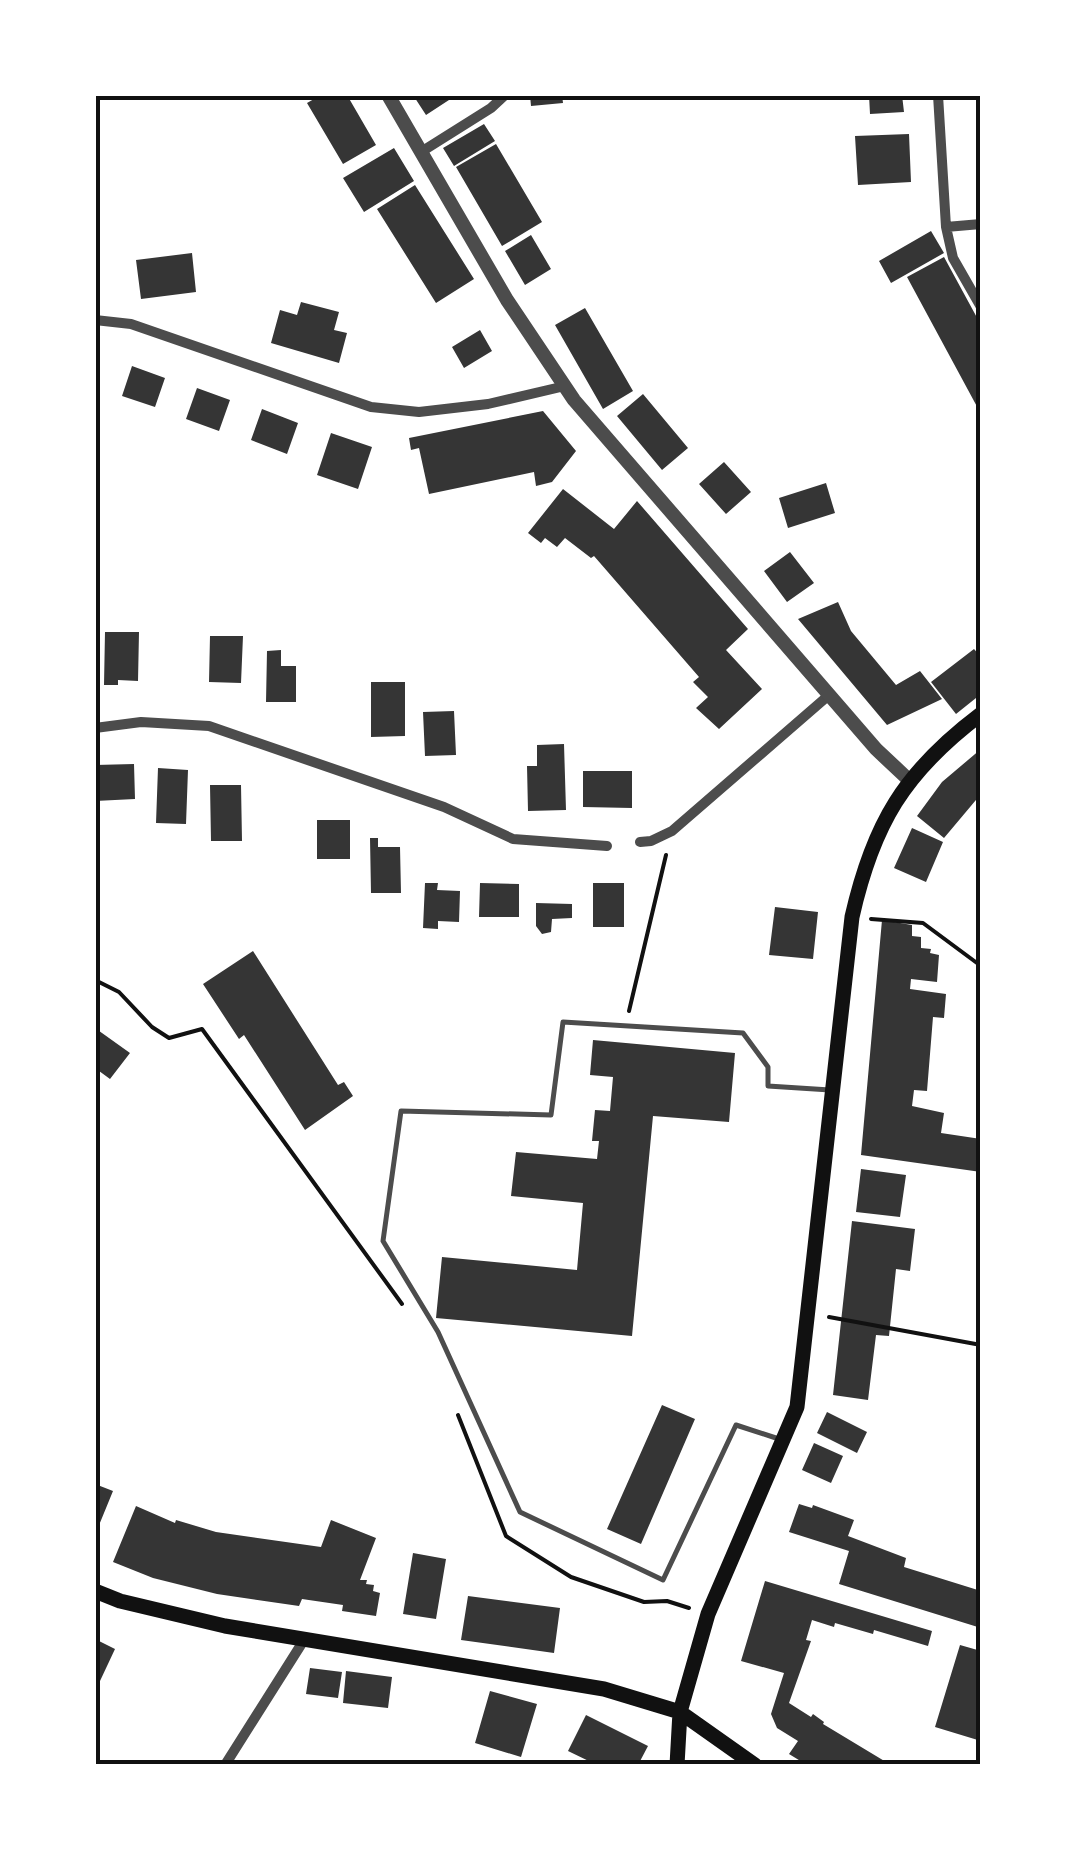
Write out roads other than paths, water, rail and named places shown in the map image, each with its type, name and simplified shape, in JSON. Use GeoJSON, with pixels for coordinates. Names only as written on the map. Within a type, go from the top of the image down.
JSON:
{"type":"FeatureCollection","features":[{"type":"Feature","properties":{"kind":"main road"},"geometry":{"type":"LineString","coordinates":[[677,1765],[680,1712],[708,1614],[797,1407],[852,917],[863,868],[885,816],[929,756],[981,714]]}},
{"type":"Feature","properties":{"kind":"main road"},"geometry":{"type":"LineString","coordinates":[[95,1591],[120,1601],[225,1626],[604,1689],[680,1712],[756,1765]]}},
{"type":"Feature","properties":{"kind":"street"},"geometry":{"type":"LineString","coordinates":[[388,95],[507,300],[565,386],[829,696],[910,781]]}},
{"type":"Feature","properties":{"kind":"street"},"geometry":{"type":"LineString","coordinates":[[421,152],[505,95]]}},
{"type":"Feature","properties":{"kind":"street"},"geometry":{"type":"LineString","coordinates":[[938,95],[946,227],[954,258],[981,307]]}},
{"type":"Feature","properties":{"kind":"street"},"geometry":{"type":"LineString","coordinates":[[946,227],[981,224]]}},
{"type":"Feature","properties":{"kind":"street"},"geometry":{"type":"LineString","coordinates":[[95,320],[131,324],[370,407],[419,412],[488,404],[565,386]]}},
{"type":"Feature","properties":{"kind":"street"},"geometry":{"type":"LineString","coordinates":[[640,842],[672,830],[829,696]]}},
{"type":"Feature","properties":{"kind":"street"},"geometry":{"type":"LineString","coordinates":[[95,728],[141,722],[209,726],[444,807],[513,839],[607,846]]}},
{"type":"Feature","properties":{"kind":"street"},"geometry":{"type":"LineString","coordinates":[[225,1765],[304,1640]]}},
{"type":"Feature","properties":{"kind":"lane"},"geometry":{"type":"LineString","coordinates":[[782,1440],[736,1425],[662,1580],[520,1512],[438,1332],[383,1241],[401,1111],[552,1115],[563,1022],[743,1034],[768,1067],[768,1086],[832,1090]]}}]}
